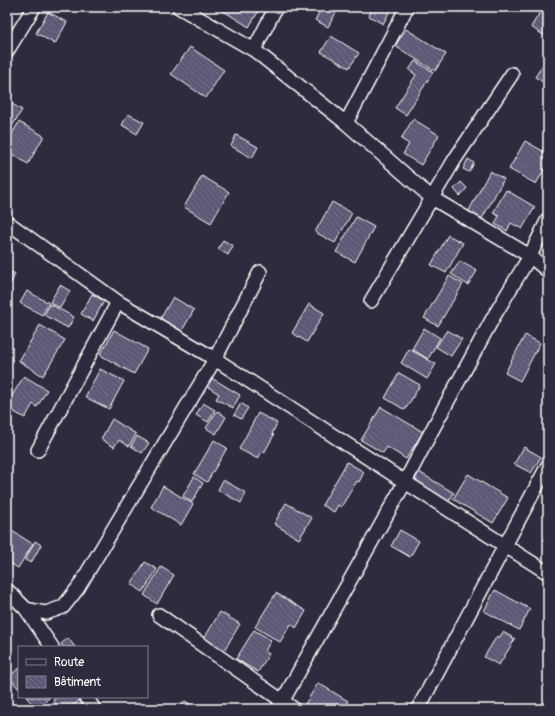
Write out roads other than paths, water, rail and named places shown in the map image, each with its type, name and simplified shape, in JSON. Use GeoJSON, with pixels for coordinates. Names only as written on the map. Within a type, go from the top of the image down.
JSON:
{"type":"FeatureCollection","features":[{"type":"Feature","properties":{"kind":"street"},"geometry":{"type":"LineString","coordinates":[[7,51],[34,7]]}},
{"type":"Feature","properties":{"kind":"street"},"geometry":{"type":"LineString","coordinates":[[179,7],[254,50],[346,123],[432,198],[530,256],[548,270]]}},
{"type":"Feature","properties":{"kind":"street"},"geometry":{"type":"LineString","coordinates":[[254,50],[276,7]]}},
{"type":"Feature","properties":{"kind":"street"},"geometry":{"type":"LineString","coordinates":[[346,123],[407,7]]}},
{"type":"Feature","properties":{"kind":"street"},"geometry":{"type":"LineString","coordinates":[[371,301],[455,159],[512,74]]}},
{"type":"Feature","properties":{"kind":"street"},"geometry":{"type":"LineString","coordinates":[[280,705],[405,482],[494,316],[530,256],[548,219]]}},
{"type":"Feature","properties":{"kind":"street"},"geometry":{"type":"LineString","coordinates":[[7,222],[118,302],[216,359],[548,573]]}},
{"type":"Feature","properties":{"kind":"street"},"geometry":{"type":"LineString","coordinates":[[26,609],[46,613],[63,607],[78,588],[216,359],[260,272]]}},
{"type":"Feature","properties":{"kind":"street"},"geometry":{"type":"LineString","coordinates":[[38,450],[118,302]]}},
{"type":"Feature","properties":{"kind":"street"},"geometry":{"type":"LineString","coordinates":[[418,709],[548,465]]}},
{"type":"Feature","properties":{"kind":"street"},"geometry":{"type":"LineString","coordinates":[[7,590],[26,609],[51,646]]}},
{"type":"Feature","properties":{"kind":"street"},"geometry":{"type":"LineString","coordinates":[[158,615],[280,705],[294,709]]}},
{"type":"Feature","properties":{"kind":"street"},"geometry":{"type":"LineString","coordinates":[[87,698],[94,709]]}}]}
